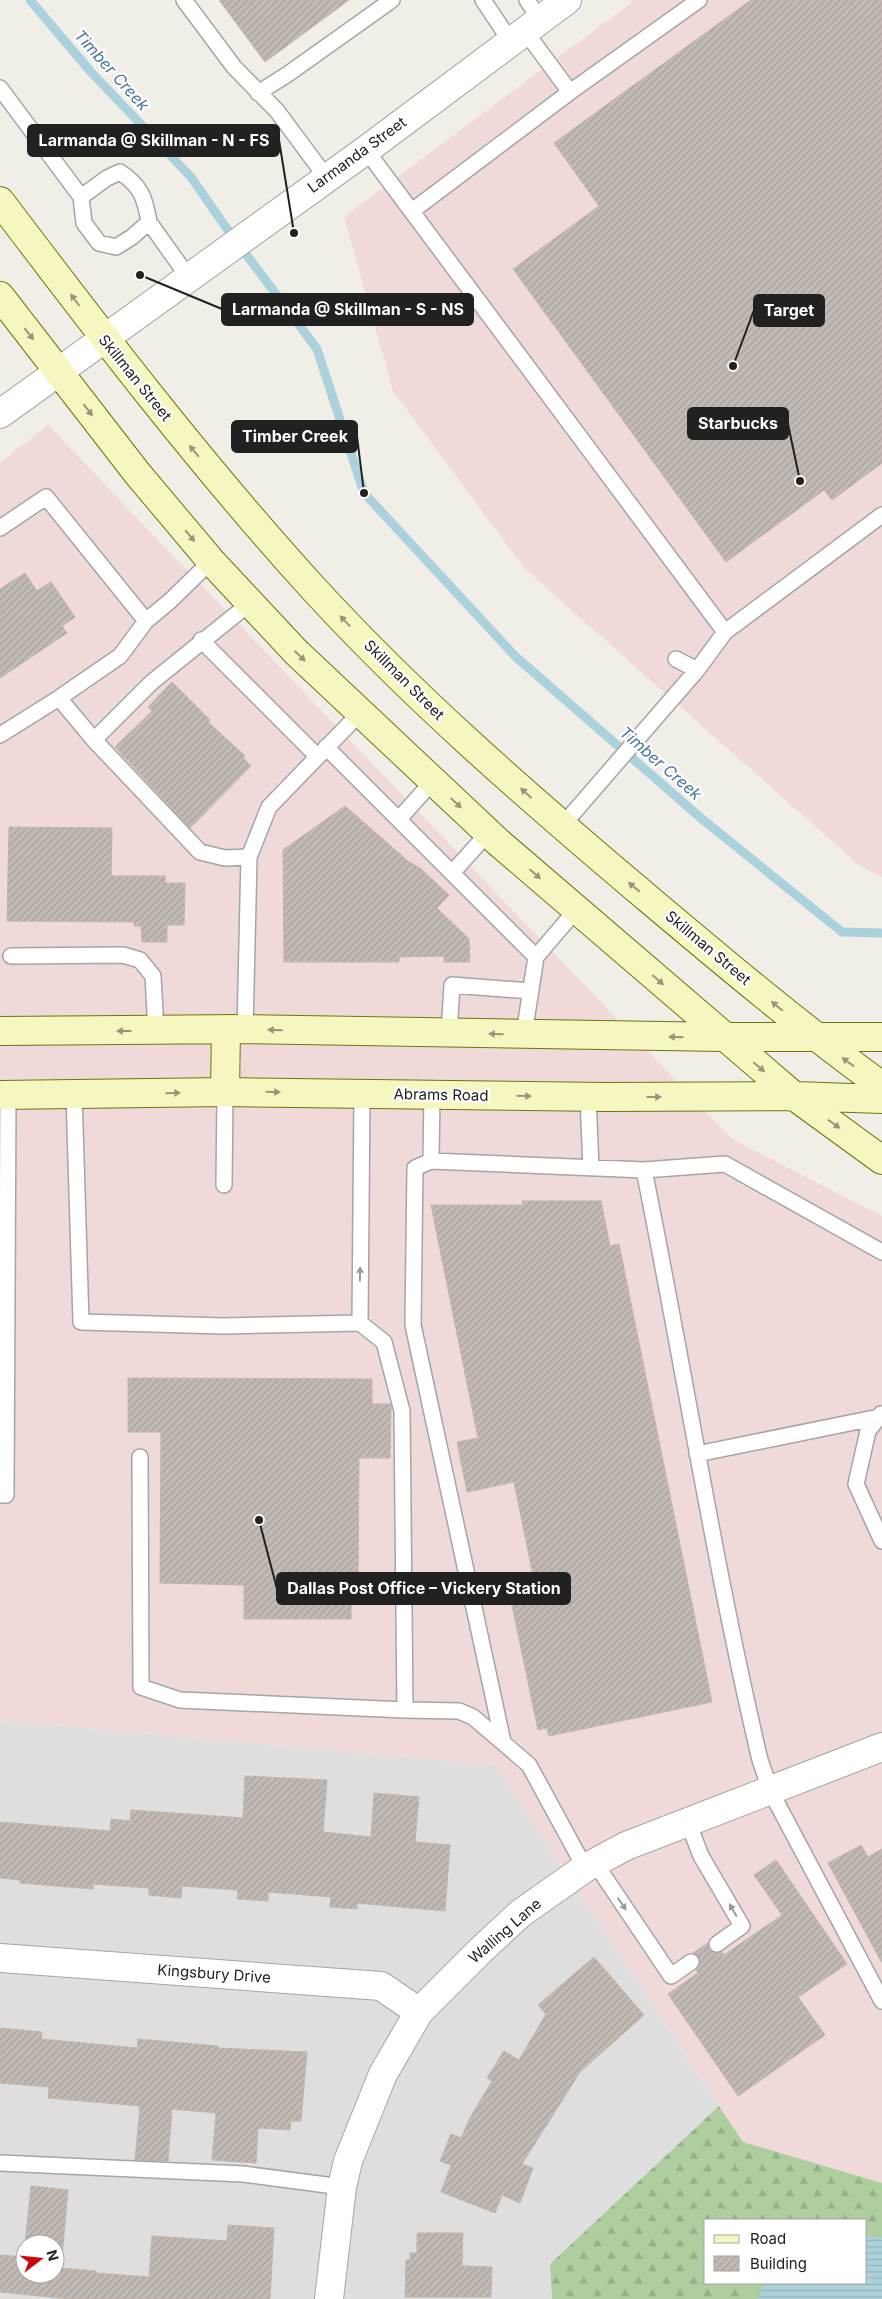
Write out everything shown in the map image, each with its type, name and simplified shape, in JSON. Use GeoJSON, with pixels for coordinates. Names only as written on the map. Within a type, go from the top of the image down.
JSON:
{"type":"FeatureCollection","features":[{"type":"Feature","properties":{"kind":"main road","name":"Skillman Street"},"geometry":{"type":"LineString","coordinates":[[0,201],[104,339],[191,448],[314,589],[425,703],[562,826],[814,1037],[882,1086]]}},
{"type":"Feature","properties":{"kind":"main road"},"geometry":{"type":"LineString","coordinates":[[0,296],[137,473],[211,561],[296,652],[488,833],[576,910],[794,1096],[882,1160]]}},
{"type":"Feature","properties":{"kind":"main road"},"geometry":{"type":"LineString","coordinates":[[0,1031],[235,1029],[724,1038],[882,1037]]}},
{"type":"Feature","properties":{"kind":"main road"},"geometry":{"type":"LineString","coordinates":[[224,1092],[235,1029]]}},
{"type":"Feature","properties":{"kind":"main road","name":"Abrams Road"},"geometry":{"type":"LineString","coordinates":[[4,1095],[224,1092],[794,1096],[882,1099]]}},
{"type":"Feature","properties":{"kind":"street","name":"Larmanda Street"},"geometry":{"type":"LineString","coordinates":[[0,414],[366,150],[526,23],[567,0]]}},
{"type":"Feature","properties":{"kind":"street","name":"Walling Lane"},"geometry":{"type":"LineString","coordinates":[[329,2299],[342,2187],[348,2161],[382,2074],[419,2012],[481,1950],[521,1913],[590,1865],[626,1846],[770,1792],[882,1747]]}},
{"type":"Feature","properties":{"kind":"street","name":"Kingsbury Drive"},"geometry":{"type":"LineString","coordinates":[[0,1958],[381,1986],[419,2012]]}},
{"type":"Feature","properties":{"kind":"lane"},"geometry":{"type":"LineString","coordinates":[[184,0],[234,67],[277,110],[326,178]]}},
{"type":"Feature","properties":{"kind":"lane"},"geometry":{"type":"LineString","coordinates":[[258,93],[392,0]]}},
{"type":"Feature","properties":{"kind":"lane"},"geometry":{"type":"LineString","coordinates":[[483,0],[526,23],[570,92]]}},
{"type":"Feature","properties":{"kind":"lane"},"geometry":{"type":"LineString","coordinates":[[412,211],[570,92],[699,0]]}},
{"type":"Feature","properties":{"kind":"lane"},"geometry":{"type":"LineString","coordinates":[[0,88],[81,197],[84,223],[99,243],[116,247],[132,237],[149,222]]}},
{"type":"Feature","properties":{"kind":"lane"},"geometry":{"type":"LineString","coordinates":[[366,150],[724,632]]}},
{"type":"Feature","properties":{"kind":"lane"},"geometry":{"type":"LineString","coordinates":[[81,197],[107,178],[120,172],[134,182],[146,202],[149,222],[184,282]]}},
{"type":"Feature","properties":{"kind":"lane"},"geometry":{"type":"LineString","coordinates":[[0,528],[46,497],[146,621]]}},
{"type":"Feature","properties":{"kind":"lane"},"geometry":{"type":"LineString","coordinates":[[562,826],[698,670],[724,632],[882,515]]}},
{"type":"Feature","properties":{"kind":"lane"},"geometry":{"type":"LineString","coordinates":[[0,735],[120,656],[146,621],[170,601],[211,561]]}},
{"type":"Feature","properties":{"kind":"lane"},"geometry":{"type":"LineString","coordinates":[[94,740],[152,682],[201,640],[250,603]]}},
{"type":"Feature","properties":{"kind":"lane"},"geometry":{"type":"LineString","coordinates":[[201,640],[321,751],[399,819],[536,957]]}},
{"type":"Feature","properties":{"kind":"lane"},"geometry":{"type":"LineString","coordinates":[[676,659],[698,670]]}},
{"type":"Feature","properties":{"kind":"lane"},"geometry":{"type":"LineString","coordinates":[[58,698],[94,740],[200,852],[225,858],[249,857]]}},
{"type":"Feature","properties":{"kind":"lane"},"geometry":{"type":"LineString","coordinates":[[235,1029],[249,857],[269,807],[321,751],[360,713]]}},
{"type":"Feature","properties":{"kind":"lane"},"geometry":{"type":"LineString","coordinates":[[399,819],[433,782]]}},
{"type":"Feature","properties":{"kind":"lane"},"geometry":{"type":"LineString","coordinates":[[452,873],[488,833]]}},
{"type":"Feature","properties":{"kind":"lane"},"geometry":{"type":"LineString","coordinates":[[524,1034],[536,957],[576,910]]}},
{"type":"Feature","properties":{"kind":"lane"},"geometry":{"type":"LineString","coordinates":[[11,956],[124,955],[140,960],[153,976],[156,1031]]}},
{"type":"Feature","properties":{"kind":"lane"},"geometry":{"type":"LineString","coordinates":[[449,1033],[452,985],[531,991]]}},
{"type":"Feature","properties":{"kind":"lane"},"geometry":{"type":"LineString","coordinates":[[224,1092],[224,1185]]}},
{"type":"Feature","properties":{"kind":"lane"},"geometry":{"type":"LineString","coordinates":[[74,1094],[81,1322],[224,1326],[360,1322],[384,1342],[402,1411],[405,1710]]}},
{"type":"Feature","properties":{"kind":"lane"},"geometry":{"type":"LineString","coordinates":[[360,1322],[362,1094]]}},
{"type":"Feature","properties":{"kind":"lane"},"geometry":{"type":"LineString","coordinates":[[431,1161],[432,1094]]}},
{"type":"Feature","properties":{"kind":"lane"},"geometry":{"type":"LineString","coordinates":[[0,1495],[6,1494],[4,1095]]}},
{"type":"Feature","properties":{"kind":"lane"},"geometry":{"type":"LineString","coordinates":[[588,1096],[591,1168]]}},
{"type":"Feature","properties":{"kind":"lane"},"geometry":{"type":"LineString","coordinates":[[503,1742],[414,1325],[415,1168],[431,1161],[644,1170],[725,1164],[882,1252]]}},
{"type":"Feature","properties":{"kind":"lane"},"geometry":{"type":"LineString","coordinates":[[644,1170],[681,1356],[697,1454],[752,1724],[770,1792],[882,2001]]}},
{"type":"Feature","properties":{"kind":"lane"},"geometry":{"type":"LineString","coordinates":[[697,1454],[880,1414]]}},
{"type":"Feature","properties":{"kind":"lane"},"geometry":{"type":"LineString","coordinates":[[880,1414],[868,1431],[856,1484],[882,1540]]}},
{"type":"Feature","properties":{"kind":"lane"},"geometry":{"type":"LineString","coordinates":[[140,1456],[141,1687],[180,1700],[459,1711],[473,1716],[529,1765],[590,1865],[671,1976],[691,1962]]}},
{"type":"Feature","properties":{"kind":"lane"},"geometry":{"type":"LineString","coordinates":[[688,1822],[701,1856],[742,1926],[717,1944]]}},
{"type":"Feature","properties":{"kind":"lane"},"geometry":{"type":"LineString","coordinates":[[0,2163],[243,2174],[342,2187]]}},
{"type":"Feature","properties":{"kind":"shaded area"},"geometry":{"type":"Polygon","coordinates":[[[635,0],[882,0],[882,877],[860,866],[525,569],[393,391],[344,217],[635,0]]]}},
{"type":"Feature","properties":{"kind":"shaded area"},"geometry":{"type":"Polygon","coordinates":[[[48,425],[732,1139],[882,1216],[882,2183],[743,2142],[495,1765],[0,1720],[0,463],[48,425]]]}},
{"type":"Feature","properties":{"kind":"shaded area"},"geometry":{"type":"Polygon","coordinates":[[[0,1720],[495,1765],[719,2106],[550,2264],[552,2299],[0,2299],[0,1720]]]}},
{"type":"Feature","properties":{"kind":"green space"},"geometry":{"type":"Polygon","coordinates":[[[719,2106],[743,2142],[882,2183],[882,2299],[552,2299],[550,2264],[719,2106]]]}},
{"type":"Feature","properties":{"kind":"water"},"geometry":{"type":"Polygon","coordinates":[[[867,2236],[882,2238],[882,2299],[757,2299],[765,2284],[867,2284],[867,2236]]]}},
{"type":"Feature","properties":{"kind":"building"},"geometry":{"type":"Polygon","coordinates":[[[219,0],[349,0],[265,62],[219,0]]]}},
{"type":"Feature","properties":{"kind":"building"},"geometry":{"type":"Polygon","coordinates":[[[751,0],[882,0],[882,463],[832,500],[824,490],[726,562],[513,269],[599,206],[554,143],[751,0]]]}},
{"type":"Feature","properties":{"kind":"building"},"geometry":{"type":"Polygon","coordinates":[[[25,573],[37,591],[51,582],[75,617],[62,626],[67,633],[0,678],[0,589],[25,573]]]}},
{"type":"Feature","properties":{"kind":"building"},"geometry":{"type":"Polygon","coordinates":[[[172,682],[210,720],[208,722],[245,756],[243,758],[251,766],[190,828],[115,747],[152,711],[148,707],[172,682]]]}},
{"type":"Feature","properties":{"kind":"building"},"geometry":{"type":"Polygon","coordinates":[[[345,806],[408,861],[421,869],[449,895],[437,908],[469,939],[470,962],[444,962],[444,956],[399,957],[399,962],[284,962],[283,850],[345,806]]]}},
{"type":"Feature","properties":{"kind":"building"},"geometry":{"type":"Polygon","coordinates":[[[9,827],[112,828],[111,876],[165,876],[165,883],[185,883],[184,925],[167,925],[167,942],[142,942],[141,926],[134,926],[134,922],[7,921],[9,827]]]}},
{"type":"Feature","properties":{"kind":"building"},"geometry":{"type":"Polygon","coordinates":[[[522,1201],[601,1201],[610,1246],[619,1244],[712,1702],[549,1736],[547,1728],[538,1730],[509,1591],[535,1585],[514,1482],[467,1492],[457,1442],[478,1438],[431,1205],[523,1205],[522,1201]]]}},
{"type":"Feature","properties":{"kind":"building"},"geometry":{"type":"Polygon","coordinates":[[[128,1378],[372,1379],[372,1404],[391,1404],[390,1458],[359,1458],[358,1585],[351,1586],[351,1619],[244,1619],[244,1585],[160,1583],[161,1432],[128,1432],[128,1378]]]}},
{"type":"Feature","properties":{"kind":"building"},"geometry":{"type":"Polygon","coordinates":[[[245,1776],[327,1780],[323,1832],[371,1837],[374,1793],[419,1797],[415,1842],[450,1845],[445,1911],[357,1903],[357,1909],[330,1907],[331,1897],[268,1892],[268,1901],[237,1899],[238,1890],[182,1886],[181,1898],[149,1895],[149,1888],[93,1884],[93,1889],[20,1883],[20,1880],[0,1878],[0,1822],[110,1831],[111,1819],[130,1821],[131,1810],[243,1818],[245,1776]]]}},
{"type":"Feature","properties":{"kind":"building"},"geometry":{"type":"Polygon","coordinates":[[[861,1845],[868,1857],[882,1849],[882,1963],[828,1863],[861,1845]]]}},
{"type":"Feature","properties":{"kind":"building"},"geometry":{"type":"Polygon","coordinates":[[[776,1860],[847,1964],[798,1997],[825,2035],[738,2096],[668,1994],[698,1973],[696,1970],[700,1961],[698,1956],[693,1953],[708,1943],[709,1949],[713,1952],[722,1952],[724,1955],[782,1915],[754,1875],[776,1860]]]}},
{"type":"Feature","properties":{"kind":"building"},"geometry":{"type":"Polygon","coordinates":[[[594,1957],[644,2015],[580,2072],[522,2164],[533,2168],[520,2203],[502,2195],[495,2213],[441,2192],[451,2165],[440,2161],[451,2134],[461,2138],[470,2118],[492,2081],[487,2078],[504,2051],[519,2060],[546,2014],[538,2005],[594,1957]]]}},
{"type":"Feature","properties":{"kind":"building"},"geometry":{"type":"Polygon","coordinates":[[[0,2028],[42,2032],[41,2039],[137,2048],[138,2039],[218,2046],[218,2048],[307,2052],[301,2121],[291,2121],[290,2130],[258,2128],[256,2163],[212,2160],[216,2113],[172,2109],[168,2161],[135,2160],[140,2106],[48,2098],[49,2087],[0,2083],[0,2028]]]}},
{"type":"Feature","properties":{"kind":"building"},"geometry":{"type":"Polygon","coordinates":[[[31,2186],[68,2190],[64,2234],[26,2234],[31,2186]]]}},
{"type":"Feature","properties":{"kind":"building"},"geometry":{"type":"Polygon","coordinates":[[[228,2225],[274,2228],[270,2299],[70,2299],[0,2292],[0,2255],[15,2256],[15,2284],[65,2284],[65,2268],[149,2277],[152,2236],[227,2241],[228,2225]]]}},
{"type":"Feature","properties":{"kind":"building"},"geometry":{"type":"Polygon","coordinates":[[[417,2233],[463,2233],[462,2266],[492,2267],[491,2297],[405,2297],[406,2260],[410,2260],[410,2253],[417,2253],[417,2233]]]}},
{"type":"Feature","properties":{"kind":"waterway","name":"Timber Creek"},"geometry":{"type":"LineString","coordinates":[[30,0],[91,72],[191,177],[225,226],[317,349],[364,493],[516,657],[702,819],[842,932],[882,933]]}},
{"type":"Feature","properties":{"kind":"place","name":"Larmanda @ Skillman - N - FS"},"geometry":{"type":"Point","coordinates":[294,233]}},
{"type":"Feature","properties":{"kind":"place","name":"Larmanda @ Skillman - S - NS"},"geometry":{"type":"Point","coordinates":[140,275]}},
{"type":"Feature","properties":{"kind":"place","name":"Target"},"geometry":{"type":"Point","coordinates":[733,366]}},
{"type":"Feature","properties":{"kind":"place","name":"Starbucks"},"geometry":{"type":"Point","coordinates":[800,481]}},
{"type":"Feature","properties":{"kind":"place","name":"Timber Creek"},"geometry":{"type":"Point","coordinates":[364,493]}},
{"type":"Feature","properties":{"kind":"place","name":"Dallas Post Office – Vickery Station"},"geometry":{"type":"Point","coordinates":[259,1520]}}]}
